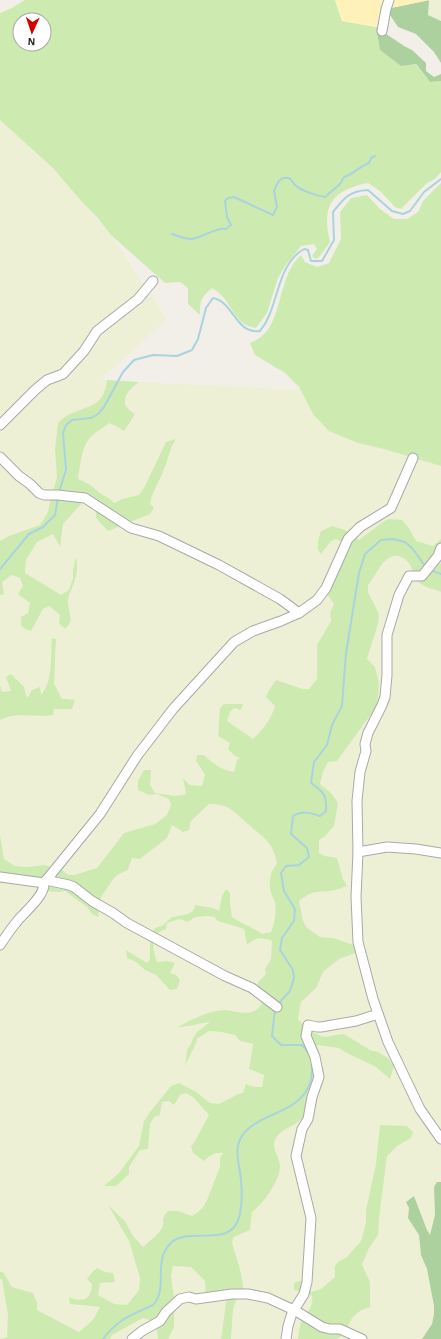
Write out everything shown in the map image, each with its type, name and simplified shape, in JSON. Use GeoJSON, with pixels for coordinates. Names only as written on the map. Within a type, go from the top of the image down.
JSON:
{"type":"FeatureCollection","features":[{"type":"Feature","properties":{"kind":"street"},"geometry":{"type":"LineString","coordinates":[[382,31],[389,0]]}},
{"type":"Feature","properties":{"kind":"street"},"geometry":{"type":"LineString","coordinates":[[0,425],[47,380],[63,374],[84,351],[97,331],[138,299],[153,281]]}},
{"type":"Feature","properties":{"kind":"street"},"geometry":{"type":"LineString","coordinates":[[0,457],[39,493],[44,495],[85,498],[130,528],[159,536],[219,565],[280,599],[299,613]]}},
{"type":"Feature","properties":{"kind":"street"},"geometry":{"type":"LineString","coordinates":[[0,945],[19,919],[35,902],[44,887],[45,881],[100,814],[137,756],[173,710],[234,642],[252,631],[299,613],[317,600],[326,588],[348,539],[360,527],[391,508],[413,458]]}},
{"type":"Feature","properties":{"kind":"street"},"geometry":{"type":"LineString","coordinates":[[441,548],[438,556],[422,576],[409,576],[399,595],[387,635],[387,675],[385,697],[368,733],[365,744],[366,751],[360,772],[357,801],[358,852],[356,897],[358,942],[378,1014],[388,1042],[420,1109],[441,1139]]}},
{"type":"Feature","properties":{"kind":"street"},"geometry":{"type":"LineString","coordinates":[[358,852],[387,847],[416,848],[441,853]]}},
{"type":"Feature","properties":{"kind":"street"},"geometry":{"type":"LineString","coordinates":[[0,877],[45,881],[74,887],[92,901],[127,923],[225,976],[252,988],[277,1007]]}},
{"type":"Feature","properties":{"kind":"street"},"geometry":{"type":"LineString","coordinates":[[286,1339],[288,1326],[294,1311],[304,1294],[307,1282],[311,1218],[296,1156],[302,1129],[308,1119],[312,1097],[319,1077],[315,1057],[306,1036],[308,1025],[321,1027],[356,1021],[378,1014]]}},
{"type":"Feature","properties":{"kind":"street"},"geometry":{"type":"LineString","coordinates":[[132,1339],[142,1331],[160,1321],[166,1312],[180,1299],[189,1297],[196,1299],[232,1294],[248,1294],[268,1298],[322,1327],[340,1329],[362,1339]]}},
{"type":"Feature","properties":{"kind":"green space"},"geometry":{"type":"Polygon","coordinates":[[[25,0],[335,0],[342,21],[376,27],[380,50],[401,66],[415,64],[430,82],[441,81],[441,172],[435,179],[427,183],[401,209],[395,207],[380,191],[368,183],[346,190],[338,195],[332,202],[327,219],[330,242],[316,259],[312,256],[317,249],[314,244],[301,246],[285,266],[278,278],[267,313],[256,328],[245,325],[239,320],[223,296],[212,288],[205,294],[202,300],[200,315],[188,304],[188,288],[180,282],[165,283],[111,235],[53,168],[0,120],[0,13],[25,0]]]}},
{"type":"Feature","properties":{"kind":"green space"},"geometry":{"type":"Polygon","coordinates":[[[429,0],[441,0],[441,21],[428,15],[429,0]]]}},
{"type":"Feature","properties":{"kind":"green space"},"geometry":{"type":"Polygon","coordinates":[[[429,0],[428,15],[441,21],[441,63],[434,52],[416,34],[398,27],[386,9],[429,0]]]}},
{"type":"Feature","properties":{"kind":"green space"},"geometry":{"type":"Polygon","coordinates":[[[376,27],[412,50],[426,63],[426,71],[434,77],[441,74],[441,81],[430,82],[416,64],[401,66],[380,50],[376,27]]]}},
{"type":"Feature","properties":{"kind":"green space"},"geometry":{"type":"Polygon","coordinates":[[[0,120],[53,168],[111,235],[167,319],[101,379],[107,380],[102,398],[92,406],[66,416],[56,444],[57,477],[47,514],[40,525],[9,536],[0,541],[0,120]]]}},
{"type":"Feature","properties":{"kind":"green space"},"geometry":{"type":"Polygon","coordinates":[[[441,183],[441,466],[358,443],[329,431],[313,414],[299,387],[285,373],[255,355],[250,343],[263,335],[269,328],[278,307],[288,273],[301,255],[305,262],[317,267],[329,263],[341,239],[340,212],[351,198],[367,195],[380,209],[394,219],[407,219],[418,212],[423,201],[441,183]]]}},
{"type":"Feature","properties":{"kind":"green space"},"geometry":{"type":"Polygon","coordinates":[[[107,380],[139,382],[130,389],[125,398],[126,406],[135,414],[124,431],[109,423],[89,439],[83,453],[78,479],[90,485],[114,503],[122,499],[139,495],[144,488],[166,442],[176,439],[152,495],[150,504],[154,508],[150,514],[108,531],[96,518],[96,504],[83,502],[63,524],[60,547],[53,534],[37,542],[26,560],[25,573],[61,595],[69,590],[73,578],[76,557],[77,571],[68,600],[71,620],[68,626],[65,629],[59,623],[60,615],[49,606],[43,609],[31,631],[25,629],[21,625],[21,617],[28,613],[30,603],[18,594],[23,586],[20,578],[12,575],[2,582],[4,594],[0,595],[0,541],[9,536],[40,525],[47,514],[57,477],[55,449],[58,423],[67,416],[99,401],[105,389],[107,380]]]}},
{"type":"Feature","properties":{"kind":"green space"},"geometry":{"type":"Polygon","coordinates":[[[139,382],[300,390],[313,414],[358,443],[441,466],[441,539],[433,546],[416,541],[409,528],[363,536],[359,540],[332,526],[321,554],[330,542],[335,539],[348,544],[331,599],[334,603],[330,613],[331,621],[317,646],[317,679],[310,689],[303,689],[276,681],[266,697],[275,706],[272,717],[265,727],[253,739],[227,721],[233,708],[225,704],[219,717],[218,736],[230,743],[241,758],[237,760],[234,773],[224,770],[211,762],[204,755],[199,767],[205,775],[202,787],[190,785],[183,778],[186,794],[175,796],[157,794],[169,799],[171,805],[167,815],[155,824],[124,833],[97,868],[74,875],[68,875],[61,869],[44,865],[27,867],[16,866],[4,859],[0,835],[0,720],[5,717],[32,714],[54,709],[68,699],[62,700],[54,684],[56,648],[52,638],[50,675],[44,691],[40,695],[40,687],[27,699],[17,681],[11,674],[11,691],[2,692],[0,685],[0,595],[4,594],[2,582],[12,575],[20,578],[30,603],[28,613],[39,617],[43,609],[49,606],[60,615],[71,617],[68,602],[70,591],[76,577],[77,558],[69,590],[61,595],[25,573],[26,560],[37,542],[53,534],[59,546],[63,534],[63,524],[83,502],[96,503],[96,518],[154,509],[150,504],[151,497],[165,466],[171,446],[175,440],[166,442],[144,488],[139,495],[122,499],[114,503],[92,485],[78,479],[81,459],[90,438],[109,423],[118,427],[134,415],[129,411],[125,403],[125,398],[133,386],[139,382]]]}},
{"type":"Feature","properties":{"kind":"green space"},"geometry":{"type":"Polygon","coordinates":[[[389,519],[402,520],[409,528],[416,541],[433,546],[441,539],[441,592],[425,587],[419,583],[408,562],[398,556],[388,558],[368,585],[368,592],[379,614],[378,624],[367,659],[375,667],[379,683],[378,698],[375,709],[337,761],[328,762],[323,772],[320,784],[331,793],[338,803],[334,826],[319,840],[319,853],[325,856],[337,858],[343,879],[347,886],[332,891],[307,895],[299,901],[306,927],[320,937],[333,938],[356,946],[355,953],[339,959],[323,972],[316,988],[301,1002],[298,1019],[319,1035],[326,1037],[344,1034],[370,1050],[378,1052],[388,1058],[394,1066],[390,1079],[376,1067],[339,1048],[317,1045],[324,1074],[321,1089],[302,1119],[282,1131],[275,1140],[274,1147],[280,1166],[277,1178],[266,1198],[252,1212],[250,1230],[234,1237],[232,1242],[241,1273],[243,1292],[238,1296],[233,1309],[231,1339],[221,1339],[227,1296],[219,1301],[206,1298],[205,1281],[191,1267],[173,1266],[171,1276],[174,1298],[174,1327],[168,1339],[158,1339],[156,1322],[143,1318],[112,1335],[110,1339],[1,1339],[7,1337],[8,1315],[2,1279],[0,1279],[0,1272],[3,1272],[12,1287],[33,1293],[37,1303],[37,1310],[79,1332],[93,1320],[100,1307],[70,1304],[69,1297],[82,1300],[88,1297],[92,1284],[87,1279],[97,1268],[105,1272],[113,1273],[115,1282],[100,1283],[98,1295],[114,1304],[127,1305],[139,1290],[140,1278],[129,1241],[108,1205],[125,1221],[133,1236],[143,1247],[161,1230],[164,1217],[168,1211],[178,1211],[192,1216],[204,1206],[220,1167],[220,1158],[223,1153],[213,1154],[204,1161],[193,1153],[191,1146],[209,1115],[194,1098],[186,1093],[180,1095],[174,1105],[169,1101],[162,1102],[160,1115],[154,1117],[150,1124],[148,1149],[140,1150],[129,1167],[129,1174],[116,1186],[104,1186],[119,1173],[139,1146],[144,1121],[171,1086],[179,1083],[196,1092],[210,1103],[219,1104],[243,1093],[246,1084],[255,1087],[262,1087],[264,1075],[249,1069],[253,1044],[240,1041],[235,1035],[209,1031],[197,1039],[185,1067],[187,1050],[193,1038],[197,1032],[210,1022],[178,1027],[200,1016],[220,1010],[248,1013],[257,1009],[261,1005],[264,998],[258,987],[258,982],[266,974],[265,969],[271,959],[272,941],[259,938],[253,940],[247,945],[244,929],[218,921],[214,917],[196,917],[187,922],[180,919],[167,923],[166,929],[157,934],[153,947],[157,962],[167,961],[175,963],[170,973],[176,975],[180,980],[177,989],[170,990],[156,975],[145,970],[136,962],[127,958],[126,950],[147,963],[150,959],[150,933],[157,927],[162,926],[172,917],[188,914],[193,911],[195,905],[213,908],[219,911],[222,896],[226,889],[230,893],[232,917],[262,934],[271,932],[274,922],[275,907],[270,890],[270,881],[272,872],[277,864],[276,857],[271,846],[259,834],[227,807],[209,804],[191,821],[189,830],[183,832],[172,825],[167,838],[140,859],[132,858],[128,870],[114,878],[101,897],[98,917],[92,914],[87,907],[65,891],[55,892],[25,884],[0,883],[0,835],[4,859],[15,866],[27,867],[44,865],[61,869],[68,875],[74,875],[97,868],[124,833],[155,824],[167,815],[171,805],[169,799],[157,794],[149,795],[138,790],[138,781],[144,770],[151,770],[150,785],[155,793],[175,796],[186,794],[183,778],[190,785],[202,786],[205,775],[196,761],[197,755],[204,755],[218,766],[234,772],[237,760],[240,758],[235,756],[228,749],[230,743],[218,736],[220,708],[224,704],[243,704],[241,710],[234,708],[230,712],[227,721],[253,739],[266,724],[275,706],[266,697],[276,680],[303,689],[309,689],[317,679],[317,645],[331,621],[330,613],[334,604],[327,594],[347,544],[335,539],[330,542],[321,554],[318,550],[318,541],[321,531],[332,526],[345,530],[359,540],[384,521],[389,519]]]}},
{"type":"Feature","properties":{"kind":"green space"},"geometry":{"type":"Polygon","coordinates":[[[390,556],[401,557],[407,561],[420,584],[441,592],[441,1182],[437,1182],[434,1187],[435,1215],[430,1235],[423,1219],[409,1208],[408,1218],[419,1235],[421,1255],[427,1269],[434,1314],[432,1324],[422,1339],[231,1339],[233,1309],[238,1296],[243,1292],[243,1277],[232,1243],[234,1237],[250,1230],[252,1212],[258,1208],[280,1166],[274,1141],[279,1133],[300,1121],[324,1072],[317,1052],[317,1045],[339,1048],[376,1067],[390,1078],[378,1052],[370,1050],[344,1034],[325,1038],[319,1036],[302,1024],[298,1019],[301,1002],[315,988],[323,972],[339,959],[355,953],[333,938],[320,937],[306,927],[299,901],[306,895],[321,891],[331,891],[346,886],[337,858],[325,856],[319,853],[319,840],[325,836],[331,793],[320,784],[321,777],[328,762],[367,722],[367,660],[378,624],[379,614],[368,592],[368,585],[390,556]]]}},
{"type":"Feature","properties":{"kind":"green space"},"geometry":{"type":"Polygon","coordinates":[[[52,638],[56,639],[54,684],[62,699],[75,700],[72,709],[54,709],[53,715],[19,715],[6,717],[0,720],[0,685],[2,692],[11,691],[6,677],[11,674],[24,687],[27,698],[32,690],[40,687],[41,695],[45,689],[51,668],[52,638]]]}},
{"type":"Feature","properties":{"kind":"green space"},"geometry":{"type":"Polygon","coordinates":[[[208,804],[220,804],[235,811],[266,839],[276,853],[277,864],[270,889],[275,902],[274,926],[271,932],[262,935],[256,929],[242,924],[232,917],[230,893],[222,896],[219,911],[193,911],[188,914],[172,917],[167,922],[180,919],[187,922],[196,917],[214,917],[218,921],[244,929],[247,945],[252,940],[265,938],[272,941],[271,959],[265,969],[266,974],[261,977],[264,998],[262,1005],[254,1011],[244,1014],[224,1010],[210,1013],[179,1027],[187,1027],[210,1021],[197,1032],[193,1038],[187,1050],[186,1062],[195,1047],[197,1039],[209,1031],[229,1033],[235,1035],[240,1041],[253,1044],[250,1060],[264,1075],[264,1080],[262,1087],[255,1087],[219,1104],[210,1103],[196,1092],[171,1086],[150,1112],[144,1121],[139,1146],[119,1173],[105,1186],[129,1167],[140,1150],[148,1149],[150,1124],[154,1117],[160,1115],[162,1102],[169,1101],[185,1093],[194,1098],[210,1115],[191,1146],[209,1156],[217,1152],[223,1153],[220,1158],[220,1167],[204,1206],[192,1216],[178,1211],[162,1217],[162,1228],[143,1247],[133,1236],[125,1221],[108,1206],[129,1241],[140,1278],[139,1290],[127,1305],[114,1305],[98,1295],[100,1283],[105,1282],[105,1272],[97,1268],[92,1271],[87,1279],[92,1284],[89,1297],[82,1300],[75,1300],[69,1297],[78,1306],[100,1307],[93,1320],[79,1332],[37,1310],[33,1293],[12,1287],[3,1272],[0,1272],[0,883],[25,884],[57,893],[65,891],[87,907],[92,914],[100,906],[101,897],[114,878],[128,870],[132,857],[167,838],[172,825],[191,821],[208,804]],[[167,922],[162,926],[157,927],[150,948],[150,959],[147,963],[126,951],[127,958],[136,962],[145,970],[156,975],[166,987],[169,973],[167,961],[157,962],[154,952],[155,935],[159,931],[166,929],[167,922]]]}},
{"type":"Feature","properties":{"kind":"green space"},"geometry":{"type":"Polygon","coordinates":[[[380,1125],[407,1126],[413,1132],[411,1138],[397,1146],[387,1156],[378,1235],[369,1248],[362,1265],[370,1282],[370,1307],[356,1314],[349,1324],[346,1334],[336,1339],[298,1339],[301,1322],[310,1308],[312,1296],[308,1293],[294,1290],[294,1283],[303,1280],[309,1282],[311,1292],[321,1289],[335,1277],[335,1266],[338,1262],[347,1257],[361,1241],[366,1223],[366,1210],[376,1164],[380,1125]]]}},
{"type":"Feature","properties":{"kind":"green space"},"geometry":{"type":"Polygon","coordinates":[[[437,1182],[441,1182],[441,1339],[422,1339],[432,1324],[434,1306],[427,1269],[421,1255],[419,1235],[408,1218],[409,1208],[406,1202],[414,1196],[430,1235],[435,1215],[434,1187],[437,1182]]]}},
{"type":"Feature","properties":{"kind":"green space"},"geometry":{"type":"Polygon","coordinates":[[[172,1266],[191,1267],[205,1281],[205,1289],[227,1296],[221,1339],[168,1339],[174,1327],[174,1298],[171,1276],[172,1266]]]}},
{"type":"Feature","properties":{"kind":"green space"},"geometry":{"type":"Polygon","coordinates":[[[0,1279],[2,1279],[8,1315],[7,1337],[1,1339],[0,1339],[0,1279]]]}},
{"type":"Feature","properties":{"kind":"green space"},"geometry":{"type":"Polygon","coordinates":[[[143,1318],[156,1322],[158,1339],[110,1339],[112,1335],[143,1318]]]}},
{"type":"Feature","properties":{"kind":"sand"},"geometry":{"type":"Polygon","coordinates":[[[335,0],[430,0],[386,9],[376,27],[342,21],[335,0]]]}},
{"type":"Feature","properties":{"kind":"waterway"},"geometry":{"type":"LineString","coordinates":[[172,234],[191,239],[218,230],[226,229],[231,225],[227,217],[225,201],[228,198],[234,197],[273,215],[277,207],[274,191],[279,181],[283,178],[289,178],[295,185],[305,191],[325,197],[340,184],[344,177],[369,163],[371,158],[375,156]]}},
{"type":"Feature","properties":{"kind":"waterway"},"geometry":{"type":"LineString","coordinates":[[59,492],[66,470],[63,433],[66,425],[72,420],[91,418],[98,414],[104,407],[123,372],[134,360],[153,355],[177,356],[192,350],[198,339],[206,308],[213,298],[226,305],[245,328],[252,331],[260,331],[266,323],[271,311],[284,272],[296,255],[304,249],[308,250],[311,261],[322,261],[334,240],[333,212],[348,196],[356,192],[368,190],[392,211],[403,214],[410,211],[424,192],[441,179]]}},
{"type":"Feature","properties":{"kind":"waterway"},"geometry":{"type":"LineString","coordinates":[[0,569],[29,534],[43,527],[55,515],[58,498]]}},
{"type":"Feature","properties":{"kind":"waterway"},"geometry":{"type":"LineString","coordinates":[[278,1004],[290,991],[294,978],[293,970],[280,950],[282,938],[294,921],[295,909],[284,891],[281,873],[286,866],[299,865],[309,857],[307,848],[291,834],[293,816],[300,813],[320,816],[326,811],[325,797],[319,789],[311,783],[314,762],[327,745],[332,725],[342,706],[346,653],[359,573],[365,554],[381,540],[393,539],[405,542],[413,549],[425,566]]}},
{"type":"Feature","properties":{"kind":"waterway"},"geometry":{"type":"LineString","coordinates":[[430,570],[441,574]]}},
{"type":"Feature","properties":{"kind":"waterway"},"geometry":{"type":"LineString","coordinates":[[275,1009],[272,1036],[281,1045],[302,1045],[308,1052]]}},
{"type":"Feature","properties":{"kind":"waterway"},"geometry":{"type":"LineString","coordinates":[[103,1339],[120,1322],[153,1305],[158,1298],[161,1283],[162,1258],[165,1250],[171,1243],[179,1238],[188,1236],[220,1235],[229,1232],[236,1225],[240,1214],[241,1202],[238,1156],[238,1144],[240,1138],[252,1126],[298,1101],[305,1093],[310,1083],[312,1077],[312,1065]]}}]}
